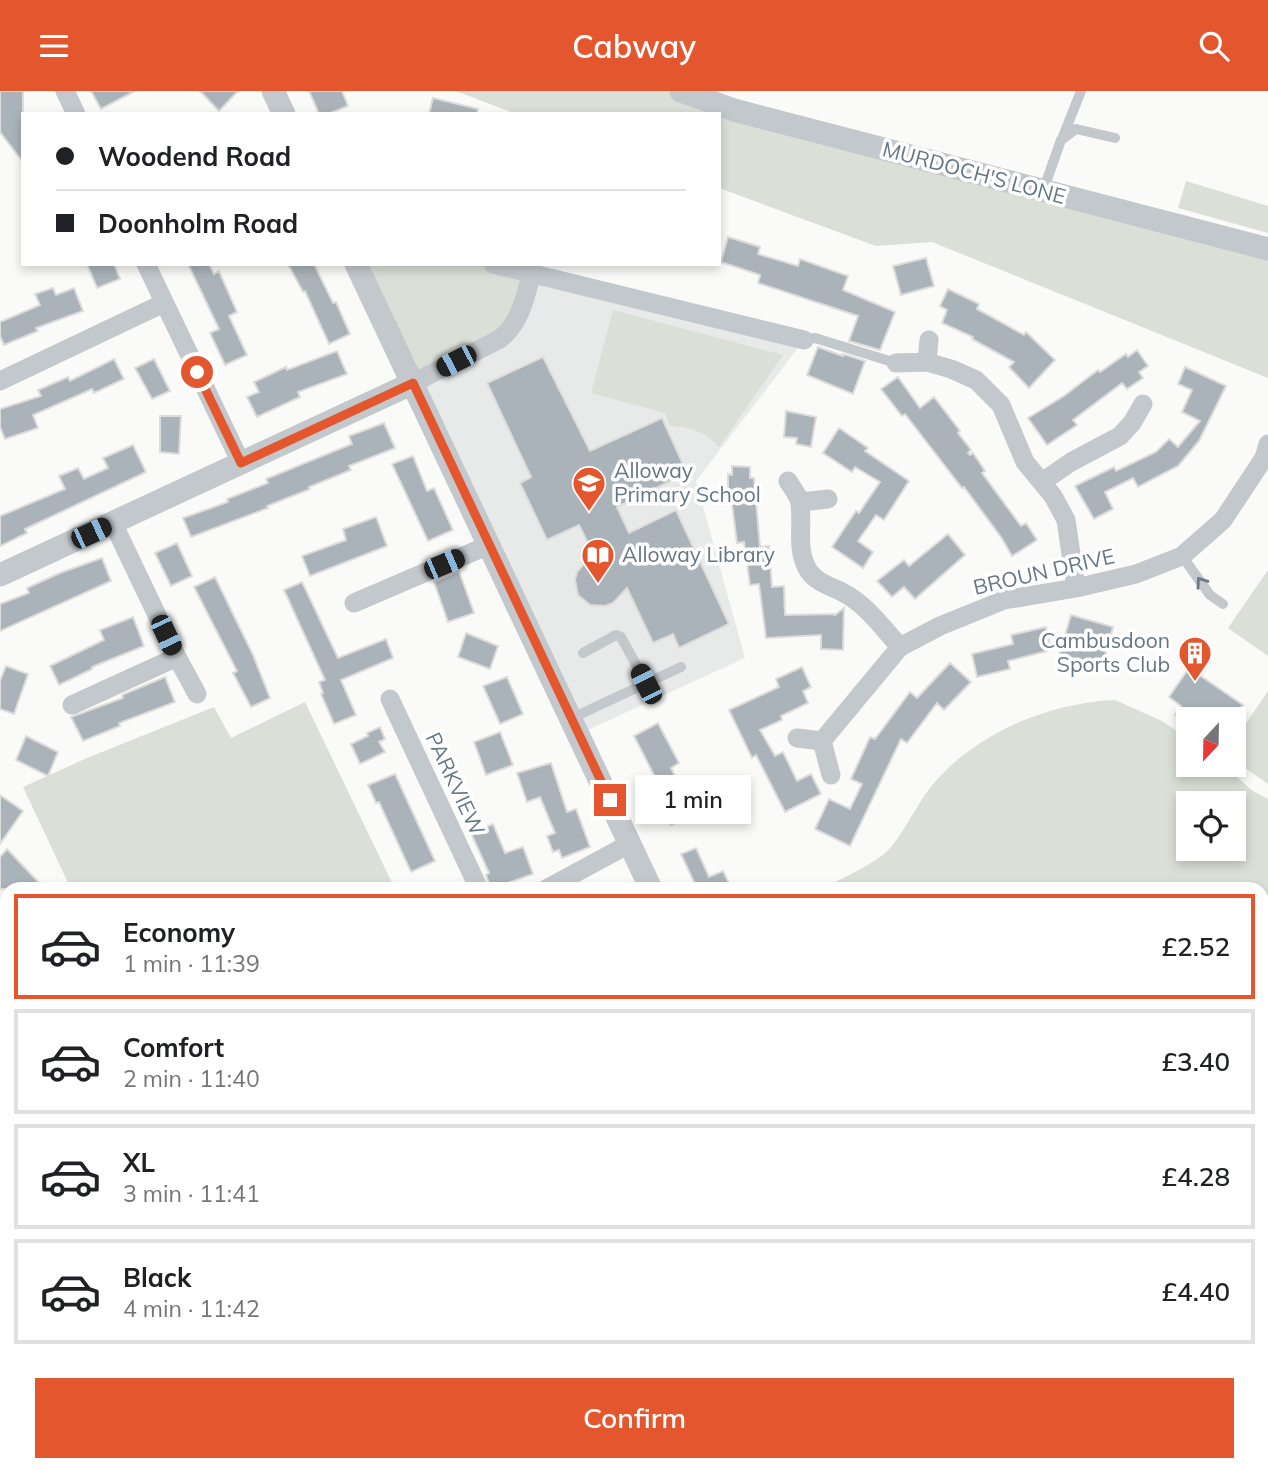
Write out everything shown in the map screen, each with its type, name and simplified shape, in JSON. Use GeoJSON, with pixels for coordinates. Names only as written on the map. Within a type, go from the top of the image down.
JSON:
{"type":"FeatureCollection","features":[{"type":"Feature","properties":{"kind":"street"},"geometry":{"type":"LineString","coordinates":[[65,91],[75,112]]}},
{"type":"Feature","properties":{"kind":"street"},"geometry":{"type":"LineString","coordinates":[[273,91],[283,112]]}},
{"type":"Feature","properties":{"kind":"street","name":"MURDOCH'S LONE"},"geometry":{"type":"LineString","coordinates":[[681,91],[734,110],[1268,249]]}},
{"type":"Feature","properties":{"kind":"street"},"geometry":{"type":"LineString","coordinates":[[147,266],[241,463]]}},
{"type":"Feature","properties":{"kind":"street"},"geometry":{"type":"LineString","coordinates":[[357,266],[648,882]]}},
{"type":"Feature","properties":{"kind":"street"},"geometry":{"type":"LineString","coordinates":[[502,266],[804,340]]}},
{"type":"Feature","properties":{"kind":"street"},"geometry":{"type":"LineString","coordinates":[[0,575],[413,383],[500,338],[511,330],[520,313],[532,273]]}},
{"type":"Feature","properties":{"kind":"street"},"geometry":{"type":"LineString","coordinates":[[0,381],[164,303]]}},
{"type":"Feature","properties":{"kind":"street"},"geometry":{"type":"LineString","coordinates":[[927,362],[929,340]]}},
{"type":"Feature","properties":{"kind":"street"},"geometry":{"type":"LineString","coordinates":[[896,363],[927,362],[951,369],[976,380],[1001,405],[1025,462],[1052,496],[1066,520],[1076,588]]}},
{"type":"Feature","properties":{"kind":"street"},"geometry":{"type":"LineString","coordinates":[[1042,482],[1071,462],[1120,436],[1132,423],[1143,404]]}},
{"type":"Feature","properties":{"kind":"street","name":"BROUN DRIVE"},"geometry":{"type":"LineString","coordinates":[[822,741],[900,647],[970,612],[1004,600],[1076,588],[1136,574],[1182,556],[1223,520],[1246,488],[1268,448]]}},
{"type":"Feature","properties":{"kind":"street"},"geometry":{"type":"LineString","coordinates":[[788,481],[801,502],[799,533],[802,556],[808,571],[822,583],[844,593],[868,610],[900,647]]}},
{"type":"Feature","properties":{"kind":"street"},"geometry":{"type":"LineString","coordinates":[[801,502],[828,499]]}},
{"type":"Feature","properties":{"kind":"street"},"geometry":{"type":"LineString","coordinates":[[113,523],[197,694]]}},
{"type":"Feature","properties":{"kind":"street"},"geometry":{"type":"LineString","coordinates":[[354,603],[489,545]]}},
{"type":"Feature","properties":{"kind":"street"},"geometry":{"type":"LineString","coordinates":[[72,705],[177,657]]}},
{"type":"Feature","properties":{"kind":"street","name":"PARKVIEW"},"geometry":{"type":"LineString","coordinates":[[390,699],[476,882]]}},
{"type":"Feature","properties":{"kind":"street"},"geometry":{"type":"LineString","coordinates":[[797,738],[822,741],[831,775]]}},
{"type":"Feature","properties":{"kind":"street"},"geometry":{"type":"LineString","coordinates":[[558,882],[631,843]]}},
{"type":"Feature","properties":{"kind":"lane"},"geometry":{"type":"LineString","coordinates":[[1043,192],[1081,91]]}},
{"type":"Feature","properties":{"kind":"lane"},"geometry":{"type":"LineString","coordinates":[[1061,140],[1076,129],[1115,138]]}},
{"type":"Feature","properties":{"kind":"lane"},"geometry":{"type":"LineString","coordinates":[[804,340],[815,338],[896,363]]}},
{"type":"Feature","properties":{"kind":"lane"},"geometry":{"type":"LineString","coordinates":[[1182,556],[1210,594],[1223,604]]}},
{"type":"Feature","properties":{"kind":"lane"},"geometry":{"type":"LineString","coordinates":[[583,653],[615,635],[621,637],[646,684]]}},
{"type":"Feature","properties":{"kind":"lane"},"geometry":{"type":"LineString","coordinates":[[572,718],[681,667]]}},
{"type":"Feature","properties":{"kind":"shaded area"},"geometry":{"type":"Polygon","coordinates":[[[456,91],[681,91],[1268,249],[1268,378],[932,242],[876,246],[721,189],[721,112],[511,112],[456,91]]]}},
{"type":"Feature","properties":{"kind":"shaded area"},"geometry":{"type":"Polygon","coordinates":[[[1186,181],[1268,206],[1268,233],[1178,208],[1186,181]]]}},
{"type":"Feature","properties":{"kind":"shaded area"},"geometry":{"type":"Polygon","coordinates":[[[357,266],[502,266],[532,273],[511,330],[413,383],[357,266]]]}},
{"type":"Feature","properties":{"kind":"shaded area","name":"Alloway Primary School"},"geometry":{"type":"Polygon","coordinates":[[[532,273],[804,340],[696,481],[745,658],[579,734],[413,383],[532,273]]]}},
{"type":"Feature","properties":{"kind":"shaded area"},"geometry":{"type":"Polygon","coordinates":[[[613,310],[783,355],[719,447],[697,431],[670,426],[665,413],[591,393],[613,310]]]}},
{"type":"Feature","properties":{"kind":"shaded area"},"geometry":{"type":"Polygon","coordinates":[[[1268,570],[1268,656],[1228,628],[1268,570]]]}},
{"type":"Feature","properties":{"kind":"shaded area"},"geometry":{"type":"Polygon","coordinates":[[[1268,691],[1268,784],[1246,768],[1246,723],[1268,691]]]}},
{"type":"Feature","properties":{"kind":"shaded area"},"geometry":{"type":"Polygon","coordinates":[[[1115,700],[1162,721],[1176,731],[1176,777],[1237,777],[1253,791],[1268,799],[1268,882],[836,882],[884,854],[930,788],[967,752],[1013,725],[1063,707],[1115,700]]]}},
{"type":"Feature","properties":{"kind":"shaded area"},"geometry":{"type":"Polygon","coordinates":[[[305,702],[392,882],[68,882],[23,787],[214,707],[231,738],[305,702]]]}},
{"type":"Feature","properties":{"kind":"building"},"geometry":{"type":"Polygon","coordinates":[[[0,91],[23,91],[21,159],[0,132],[0,91]]]}},
{"type":"Feature","properties":{"kind":"building"},"geometry":{"type":"Polygon","coordinates":[[[91,91],[135,91],[101,109],[91,91]]]}},
{"type":"Feature","properties":{"kind":"building"},"geometry":{"type":"Polygon","coordinates":[[[200,91],[238,91],[219,111],[200,91]]]}},
{"type":"Feature","properties":{"kind":"building"},"geometry":{"type":"Polygon","coordinates":[[[309,91],[342,91],[348,106],[333,112],[318,112],[309,91]]]}},
{"type":"Feature","properties":{"kind":"building"},"geometry":{"type":"Polygon","coordinates":[[[433,98],[478,109],[477,112],[430,112],[433,98]]]}},
{"type":"Feature","properties":{"kind":"building"},"geometry":{"type":"Polygon","coordinates":[[[728,237],[760,247],[758,254],[798,266],[800,259],[848,276],[843,290],[895,312],[880,350],[849,341],[858,316],[758,283],[760,275],[721,262],[728,237]]]}},
{"type":"Feature","properties":{"kind":"building"},"geometry":{"type":"Polygon","coordinates":[[[926,258],[934,286],[901,295],[893,266],[926,258]]]}},
{"type":"Feature","properties":{"kind":"building"},"geometry":{"type":"Polygon","coordinates":[[[88,266],[115,266],[120,279],[97,288],[88,266]]]}},
{"type":"Feature","properties":{"kind":"building"},"geometry":{"type":"Polygon","coordinates":[[[189,266],[210,266],[214,274],[219,271],[237,312],[229,316],[247,355],[225,365],[210,333],[219,329],[189,266]]]}},
{"type":"Feature","properties":{"kind":"building"},"geometry":{"type":"Polygon","coordinates":[[[289,266],[315,266],[333,303],[336,302],[350,334],[329,344],[305,291],[303,292],[289,266]]]}},
{"type":"Feature","properties":{"kind":"building"},"geometry":{"type":"Polygon","coordinates":[[[53,288],[56,295],[74,288],[83,311],[36,328],[38,331],[4,345],[0,336],[0,322],[40,305],[35,294],[53,288]]]}},
{"type":"Feature","properties":{"kind":"building"},"geometry":{"type":"Polygon","coordinates":[[[948,289],[979,304],[977,309],[1024,335],[1026,332],[1055,360],[1029,388],[1009,367],[1014,362],[972,339],[973,337],[942,323],[947,310],[940,306],[948,289]]]}},
{"type":"Feature","properties":{"kind":"building"},"geometry":{"type":"Polygon","coordinates":[[[818,347],[865,361],[853,394],[807,375],[818,347]]]}},
{"type":"Feature","properties":{"kind":"building"},"geometry":{"type":"Polygon","coordinates":[[[1137,350],[1148,366],[1139,372],[1143,378],[1127,389],[1122,383],[1073,420],[1077,425],[1047,445],[1028,418],[1064,396],[1098,370],[1100,372],[1126,354],[1128,357],[1137,350]]]}},
{"type":"Feature","properties":{"kind":"building"},"geometry":{"type":"Polygon","coordinates":[[[337,351],[347,374],[298,392],[300,397],[257,417],[247,397],[259,392],[254,382],[286,367],[287,370],[337,351]]]}},
{"type":"Feature","properties":{"kind":"building"},"geometry":{"type":"Polygon","coordinates":[[[543,357],[590,451],[662,418],[687,473],[617,507],[629,533],[676,510],[729,624],[679,648],[673,634],[653,643],[627,588],[613,603],[605,606],[590,605],[578,595],[575,580],[577,572],[595,557],[579,525],[547,540],[520,483],[531,477],[487,383],[543,357]]]}},
{"type":"Feature","properties":{"kind":"building"},"geometry":{"type":"Polygon","coordinates":[[[114,359],[124,379],[94,393],[92,389],[33,415],[38,428],[5,439],[0,427],[0,409],[41,396],[38,390],[68,377],[70,381],[114,359]]]}},
{"type":"Feature","properties":{"kind":"building"},"geometry":{"type":"Polygon","coordinates":[[[154,359],[170,391],[152,399],[135,368],[154,359]]]}},
{"type":"Feature","properties":{"kind":"building"},"geometry":{"type":"Polygon","coordinates":[[[1185,367],[1226,386],[1199,441],[1178,466],[1138,487],[1133,478],[1105,492],[1113,509],[1094,519],[1075,486],[1114,467],[1116,471],[1156,452],[1169,439],[1178,447],[1200,421],[1182,412],[1192,390],[1178,384],[1185,367]]]}},
{"type":"Feature","properties":{"kind":"building"},"geometry":{"type":"Polygon","coordinates":[[[898,377],[920,408],[934,397],[960,431],[958,433],[971,450],[968,453],[973,453],[985,471],[982,473],[1021,526],[1026,523],[1037,540],[1012,556],[964,487],[962,488],[905,414],[902,416],[881,389],[898,377]]]}},
{"type":"Feature","properties":{"kind":"building"},"geometry":{"type":"Polygon","coordinates":[[[786,411],[816,417],[811,447],[796,444],[797,438],[784,437],[786,411]]]}},
{"type":"Feature","properties":{"kind":"building"},"geometry":{"type":"Polygon","coordinates":[[[160,416],[181,416],[179,454],[160,452],[160,416]]]}},
{"type":"Feature","properties":{"kind":"building"},"geometry":{"type":"Polygon","coordinates":[[[384,423],[395,448],[349,466],[351,470],[267,506],[268,508],[191,537],[183,518],[228,502],[227,499],[268,483],[266,479],[352,444],[349,436],[384,423]]]}},
{"type":"Feature","properties":{"kind":"building"},"geometry":{"type":"Polygon","coordinates":[[[839,428],[868,448],[865,451],[909,481],[884,520],[876,515],[858,541],[873,552],[863,568],[832,547],[880,482],[855,467],[852,472],[823,453],[839,428]]]}},
{"type":"Feature","properties":{"kind":"building"},"geometry":{"type":"Polygon","coordinates":[[[133,445],[146,472],[25,529],[27,533],[0,546],[0,516],[65,489],[59,476],[78,468],[84,479],[108,468],[103,458],[133,445]]]}},
{"type":"Feature","properties":{"kind":"building"},"geometry":{"type":"Polygon","coordinates":[[[413,456],[427,491],[434,488],[453,530],[428,541],[392,464],[413,456]]]}},
{"type":"Feature","properties":{"kind":"building"},"geometry":{"type":"Polygon","coordinates":[[[732,466],[750,467],[750,478],[754,478],[760,547],[769,546],[772,587],[784,586],[785,615],[835,614],[834,616],[844,608],[843,650],[821,649],[821,635],[766,638],[759,584],[750,585],[744,542],[737,543],[731,496],[728,496],[728,474],[732,475],[732,466]]]}},
{"type":"Feature","properties":{"kind":"building"},"geometry":{"type":"Polygon","coordinates":[[[376,517],[387,546],[310,576],[302,556],[346,540],[343,529],[376,517]]]}},
{"type":"Feature","properties":{"kind":"building"},"geometry":{"type":"Polygon","coordinates":[[[948,534],[965,555],[915,599],[904,587],[892,597],[877,581],[904,560],[909,566],[948,534]]]}},
{"type":"Feature","properties":{"kind":"building"},"geometry":{"type":"Polygon","coordinates":[[[177,543],[192,576],[171,586],[155,553],[177,543]]]}},
{"type":"Feature","properties":{"kind":"building"},"geometry":{"type":"Polygon","coordinates":[[[102,558],[111,581],[0,631],[0,604],[29,593],[27,588],[60,573],[102,558]]]}},
{"type":"Feature","properties":{"kind":"building"},"geometry":{"type":"Polygon","coordinates":[[[459,571],[474,613],[448,622],[434,582],[459,571]]]}},
{"type":"Feature","properties":{"kind":"building"},"geometry":{"type":"Polygon","coordinates":[[[215,577],[253,655],[270,698],[251,707],[233,673],[237,671],[194,587],[215,577]]]}},
{"type":"Feature","properties":{"kind":"building"},"geometry":{"type":"Polygon","coordinates":[[[302,582],[338,658],[386,639],[393,658],[341,680],[356,715],[334,724],[321,694],[323,693],[319,682],[325,680],[284,590],[302,582]]]}},
{"type":"Feature","properties":{"kind":"building"},"geometry":{"type":"Polygon","coordinates":[[[1071,615],[1113,627],[1102,667],[1059,656],[1071,615]]]}},
{"type":"Feature","properties":{"kind":"building"},"geometry":{"type":"Polygon","coordinates":[[[133,617],[144,646],[92,667],[59,685],[50,666],[104,640],[100,630],[133,617]]]}},
{"type":"Feature","properties":{"kind":"building"},"geometry":{"type":"Polygon","coordinates":[[[1046,627],[1051,650],[1008,661],[1010,669],[977,677],[972,654],[1013,644],[1011,635],[1046,627]]]}},
{"type":"Feature","properties":{"kind":"building"},"geometry":{"type":"Polygon","coordinates":[[[466,633],[498,646],[490,669],[458,657],[466,633]]]}},
{"type":"Feature","properties":{"kind":"building"},"geometry":{"type":"Polygon","coordinates":[[[950,663],[971,682],[944,710],[937,703],[907,743],[901,739],[850,846],[815,829],[829,799],[850,809],[862,784],[851,779],[870,737],[875,739],[910,692],[917,698],[950,663]]]}},
{"type":"Feature","properties":{"kind":"building"},"geometry":{"type":"Polygon","coordinates":[[[6,666],[28,674],[14,714],[0,709],[0,681],[6,666]]]}},
{"type":"Feature","properties":{"kind":"building"},"geometry":{"type":"Polygon","coordinates":[[[802,667],[811,687],[803,691],[808,703],[760,730],[775,756],[783,752],[797,781],[811,774],[821,794],[785,812],[756,755],[752,758],[729,710],[779,687],[776,679],[802,667]]]}},
{"type":"Feature","properties":{"kind":"building","name":"Cambusdoon Sports Club"},"geometry":{"type":"Polygon","coordinates":[[[1189,668],[1243,705],[1180,707],[1169,697],[1189,668]]]}},
{"type":"Feature","properties":{"kind":"building"},"geometry":{"type":"Polygon","coordinates":[[[165,677],[175,702],[119,723],[120,726],[83,741],[71,717],[123,698],[122,695],[165,677]]]}},
{"type":"Feature","properties":{"kind":"building"},"geometry":{"type":"Polygon","coordinates":[[[507,677],[523,714],[500,724],[483,686],[507,677]]]}},
{"type":"Feature","properties":{"kind":"building"},"geometry":{"type":"Polygon","coordinates":[[[658,723],[679,763],[671,768],[694,815],[671,825],[650,782],[656,779],[634,736],[658,723]]]}},
{"type":"Feature","properties":{"kind":"building"},"geometry":{"type":"Polygon","coordinates":[[[380,727],[385,739],[379,742],[385,752],[360,764],[351,744],[380,727]]]}},
{"type":"Feature","properties":{"kind":"building"},"geometry":{"type":"Polygon","coordinates":[[[500,732],[513,765],[486,775],[474,742],[500,732]]]}},
{"type":"Feature","properties":{"kind":"building"},"geometry":{"type":"Polygon","coordinates":[[[26,736],[58,752],[48,776],[16,760],[26,736]]]}},
{"type":"Feature","properties":{"kind":"building"},"geometry":{"type":"Polygon","coordinates":[[[551,763],[567,812],[576,809],[590,847],[562,858],[559,850],[553,852],[547,836],[555,833],[540,797],[527,802],[517,773],[551,763]]]}},
{"type":"Feature","properties":{"kind":"building"},"geometry":{"type":"Polygon","coordinates":[[[395,774],[435,861],[411,872],[379,802],[376,803],[368,785],[395,774]]]}},
{"type":"Feature","properties":{"kind":"building"},"geometry":{"type":"Polygon","coordinates":[[[0,795],[23,811],[0,844],[0,795]]]}},
{"type":"Feature","properties":{"kind":"building"},"geometry":{"type":"Polygon","coordinates":[[[493,824],[505,853],[523,847],[533,874],[511,882],[488,882],[486,875],[489,873],[471,833],[493,824]]]}},
{"type":"Feature","properties":{"kind":"building"},"geometry":{"type":"Polygon","coordinates":[[[696,848],[709,877],[723,871],[728,882],[694,882],[681,854],[696,848]]]}},
{"type":"Feature","properties":{"kind":"building"},"geometry":{"type":"Polygon","coordinates":[[[7,849],[38,882],[0,882],[0,857],[7,849]]]}},
{"type":"Feature","properties":{"kind":"place","name":"Alloway Primary School"},"geometry":{"type":"Point","coordinates":[589,513]}},
{"type":"Feature","properties":{"kind":"place","name":"Alloway Library"},"geometry":{"type":"Point","coordinates":[598,585]}},
{"type":"Feature","properties":{"kind":"place","name":"Cambusdoon Sports Club"},"geometry":{"type":"Point","coordinates":[1195,683]}},
{"type":"Feature","properties":{"kind":"route"},"geometry":{"type":"LineString","coordinates":[[197,372],[241,463],[413,383],[610,800]]}}]}
